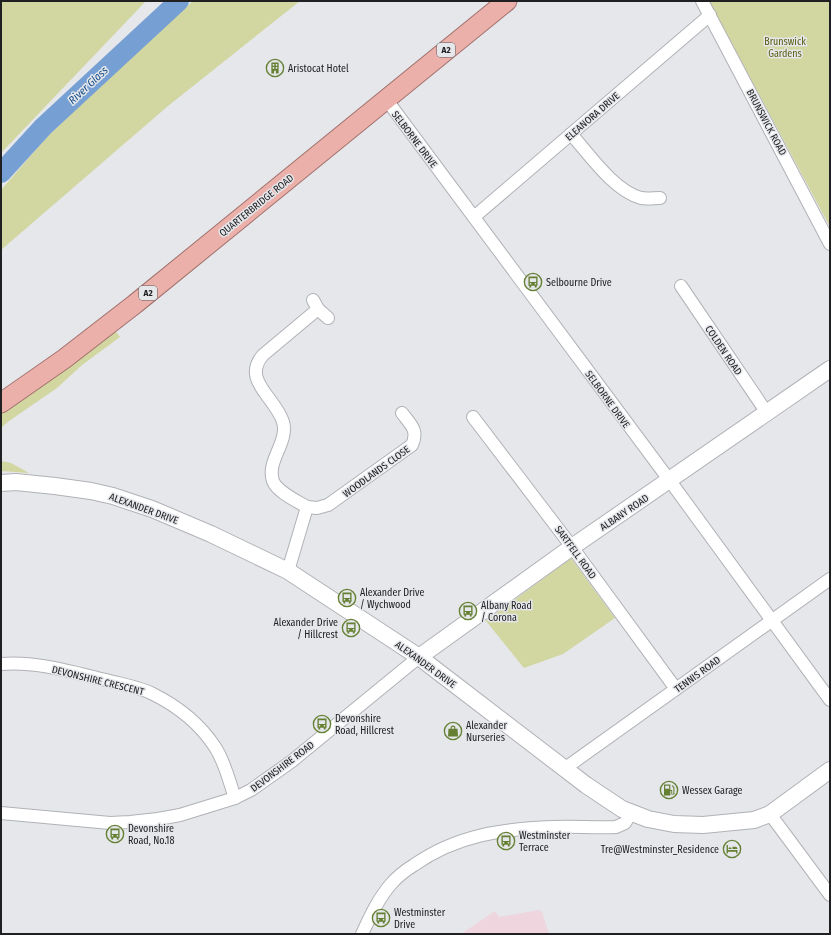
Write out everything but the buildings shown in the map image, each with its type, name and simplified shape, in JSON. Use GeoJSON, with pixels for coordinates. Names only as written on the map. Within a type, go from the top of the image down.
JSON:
{"type":"FeatureCollection","features":[{"type":"Feature","properties":{"kind":"highway","name":"QUARTERBRIDGE ROAD"},"geometry":{"type":"LineString","coordinates":[[1,403],[64,359],[123,313],[507,1]]}},
{"type":"Feature","properties":{"kind":"main road","name":"ALBANY ROAD"},"geometry":{"type":"LineString","coordinates":[[419,657],[572,547],[830,369]]}},
{"type":"Feature","properties":{"kind":"main road","name":"ALEXANDER DRIVE"},"geometry":{"type":"LineString","coordinates":[[1,483],[16,482],[55,486],[113,496],[152,509],[211,534],[288,571],[419,657],[564,769],[622,809],[631,813],[661,823],[703,825],[754,820],[770,814],[830,770]]}},
{"type":"Feature","properties":{"kind":"street","name":"BRUNSWICK ROAD"},"geometry":{"type":"LineString","coordinates":[[702,1],[830,244]]}},
{"type":"Feature","properties":{"kind":"street","name":"ELEANORA DRIVE"},"geometry":{"type":"LineString","coordinates":[[474,217],[710,15]]}},
{"type":"Feature","properties":{"kind":"street","name":"SELBORNE DRIVE"},"geometry":{"type":"LineString","coordinates":[[386,99],[669,480],[830,700]]}},
{"type":"Feature","properties":{"kind":"street"},"geometry":{"type":"LineString","coordinates":[[571,134],[609,178],[620,187],[643,198],[660,198]]}},
{"type":"Feature","properties":{"kind":"street","name":"COLDEN ROAD"},"geometry":{"type":"LineString","coordinates":[[681,286],[767,413]]}},
{"type":"Feature","properties":{"kind":"street"},"geometry":{"type":"LineString","coordinates":[[288,571],[306,507],[279,490],[273,482],[272,473],[283,438],[284,425],[278,410],[256,378],[255,371],[258,361],[263,355],[315,304],[328,318]]}},
{"type":"Feature","properties":{"kind":"street","name":"WOODLANDS CLOSE"},"geometry":{"type":"LineString","coordinates":[[306,507],[317,508],[328,505],[412,444],[416,438],[415,430],[402,413]]}},
{"type":"Feature","properties":{"kind":"street","name":"SARTFELL ROAD"},"geometry":{"type":"LineString","coordinates":[[473,417],[572,547],[676,689]]}},
{"type":"Feature","properties":{"kind":"street","name":"TENNIS ROAD"},"geometry":{"type":"LineString","coordinates":[[564,769],[830,579]]}},
{"type":"Feature","properties":{"kind":"street","name":"DEVONSHIRE ROAD"},"geometry":{"type":"LineString","coordinates":[[1,813],[117,823],[180,815],[235,798],[251,790],[292,761],[419,657]]}},
{"type":"Feature","properties":{"kind":"street","name":"DEVONSHIRE CRESCENT"},"geometry":{"type":"LineString","coordinates":[[1,664],[35,665],[69,671],[151,693],[165,701],[188,717],[203,731],[216,747],[235,798]]}},
{"type":"Feature","properties":{"kind":"street"},"geometry":{"type":"LineString","coordinates":[[362,934],[380,898],[392,883],[410,868],[431,854],[455,842],[480,835],[518,830],[553,827],[616,827],[625,823],[631,813]]}},
{"type":"Feature","properties":{"kind":"street"},"geometry":{"type":"LineString","coordinates":[[770,814],[830,895]]}},
{"type":"Feature","properties":{"kind":"shaded area"},"geometry":{"type":"Polygon","coordinates":[[[539,910],[542,912],[549,934],[461,934],[495,911],[499,917],[539,910]]]}},
{"type":"Feature","properties":{"kind":"green space"},"geometry":{"type":"Polygon","coordinates":[[[1,1],[146,1],[1,153],[1,1]]]}},
{"type":"Feature","properties":{"kind":"green space"},"geometry":{"type":"Polygon","coordinates":[[[193,1],[300,1],[168,106],[1,250],[1,190],[46,138],[133,55],[193,1]]]}},
{"type":"Feature","properties":{"kind":"green space","name":"Brunswick Gardens"},"geometry":{"type":"Polygon","coordinates":[[[709,1],[830,1],[830,227],[709,1]]]}},
{"type":"Feature","properties":{"kind":"green space"},"geometry":{"type":"Polygon","coordinates":[[[113,328],[120,337],[82,365],[57,388],[1,428],[1,412],[113,328]]]}},
{"type":"Feature","properties":{"kind":"green space"},"geometry":{"type":"Polygon","coordinates":[[[1,461],[11,463],[29,473],[1,471],[1,461]]]}},
{"type":"Feature","properties":{"kind":"green space"},"geometry":{"type":"Polygon","coordinates":[[[571,558],[615,618],[563,654],[524,668],[486,621],[571,558]]]}},
{"type":"Feature","properties":{"kind":"waterway","name":"River Glass"},"geometry":{"type":"LineString","coordinates":[[1,173],[43,127],[179,1]]}},
{"type":"Feature","properties":{"kind":"place","name":"Aristocat Hotel"},"geometry":{"type":"Point","coordinates":[275,68]}},
{"type":"Feature","properties":{"kind":"place","name":"Selbourne Drive"},"geometry":{"type":"Point","coordinates":[533,282]}},
{"type":"Feature","properties":{"kind":"place","name":"Alexander Drive / Wychwood"},"geometry":{"type":"Point","coordinates":[347,598]}},
{"type":"Feature","properties":{"kind":"place","name":"Albany Road / Corona"},"geometry":{"type":"Point","coordinates":[468,611]}},
{"type":"Feature","properties":{"kind":"place","name":"Alexander Drive / Hillcrest"},"geometry":{"type":"Point","coordinates":[351,628]}},
{"type":"Feature","properties":{"kind":"place","name":"Devonshire Road, Hillcrest"},"geometry":{"type":"Point","coordinates":[322,724]}},
{"type":"Feature","properties":{"kind":"place","name":"Alexander Nurseries"},"geometry":{"type":"Point","coordinates":[453,731]}},
{"type":"Feature","properties":{"kind":"place","name":"Wessex Garage"},"geometry":{"type":"Point","coordinates":[669,790]}},
{"type":"Feature","properties":{"kind":"place","name":"Devonshire Road, No.18"},"geometry":{"type":"Point","coordinates":[115,834]}},
{"type":"Feature","properties":{"kind":"place","name":"Westminster Terrace"},"geometry":{"type":"Point","coordinates":[506,841]}},
{"type":"Feature","properties":{"kind":"place","name":"Tre@Westminster_Residence"},"geometry":{"type":"Point","coordinates":[732,849]}},
{"type":"Feature","properties":{"kind":"place","name":"Westminster Drive"},"geometry":{"type":"Point","coordinates":[381,918]}}]}
